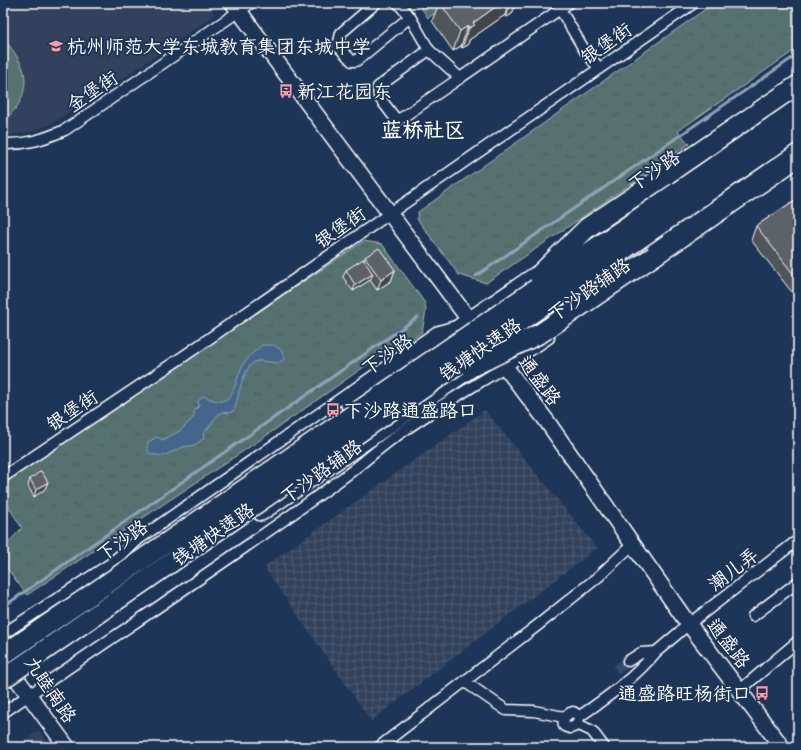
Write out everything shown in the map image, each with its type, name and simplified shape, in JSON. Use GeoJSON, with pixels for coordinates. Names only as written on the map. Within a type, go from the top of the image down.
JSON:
{"type":"FeatureCollection","features":[{"type":"Feature","properties":{"kind":"highway"},"geometry":{"type":"LineString","coordinates":[[503,310],[587,228],[798,85]]}},
{"type":"Feature","properties":{"kind":"highway","name":"钱塘快速路"},"geometry":{"type":"LineString","coordinates":[[3,655],[503,310],[648,213],[798,108]]}},
{"type":"Feature","properties":{"kind":"highway","name":"钱塘快速路"},"geometry":{"type":"LineString","coordinates":[[6,680],[25,669],[45,649],[798,129]]}},
{"type":"Feature","properties":{"kind":"highway"},"geometry":{"type":"LineString","coordinates":[[414,395],[541,333],[771,177],[798,157]]}},
{"type":"Feature","properties":{"kind":"main road","name":"下沙路"},"geometry":{"type":"LineString","coordinates":[[3,651],[469,321],[798,97]]}},
{"type":"Feature","properties":{"kind":"main road"},"geometry":{"type":"LineString","coordinates":[[6,680],[494,352],[798,144]]}},
{"type":"Feature","properties":{"kind":"street"},"geometry":{"type":"LineString","coordinates":[[376,3],[342,33],[338,46],[352,61],[356,61],[410,17]]}},
{"type":"Feature","properties":{"kind":"street"},"geometry":{"type":"LineString","coordinates":[[398,3],[410,17],[430,50],[460,78]]}},
{"type":"Feature","properties":{"kind":"street"},"geometry":{"type":"LineString","coordinates":[[430,50],[378,87],[379,97],[395,118],[400,120],[569,3]]}},
{"type":"Feature","properties":{"kind":"street","name":"银堡街"},"geometry":{"type":"LineString","coordinates":[[3,477],[184,356],[694,3]]}},
{"type":"Feature","properties":{"kind":"street","name":"金堡街"},"geometry":{"type":"LineString","coordinates":[[3,144],[20,145],[40,141],[65,130],[241,6]]}},
{"type":"Feature","properties":{"kind":"street","name":"通盛路"},"geometry":{"type":"LineString","coordinates":[[241,6],[389,214],[469,321],[546,420],[689,624],[782,747]]}},
{"type":"Feature","properties":{"kind":"street"},"geometry":{"type":"LineString","coordinates":[[560,9],[585,51],[599,68]]}},
{"type":"Feature","properties":{"kind":"street"},"geometry":{"type":"LineString","coordinates":[[536,276],[589,221],[664,167],[798,76]]}},
{"type":"Feature","properties":{"kind":"street","name":"下沙路辅路"},"geometry":{"type":"LineString","coordinates":[[3,713],[295,512],[395,437],[465,389],[505,366],[798,163]]}},
{"type":"Feature","properties":{"kind":"street"},"geometry":{"type":"LineString","coordinates":[[3,634],[110,564],[139,539],[436,332],[469,321]]}},
{"type":"Feature","properties":{"kind":"street","name":"潮儿弄"},"geometry":{"type":"LineString","coordinates":[[579,720],[642,669],[656,652],[689,624],[798,540]]}},
{"type":"Feature","properties":{"kind":"street"},"geometry":{"type":"LineString","coordinates":[[379,747],[465,682],[598,577],[633,544]]}},
{"type":"Feature","properties":{"kind":"street"},"geometry":{"type":"LineString","coordinates":[[753,616],[798,582]]}},
{"type":"Feature","properties":{"kind":"street"},"geometry":{"type":"LineString","coordinates":[[740,690],[798,641]]}},
{"type":"Feature","properties":{"kind":"street","name":"九睦南路"},"geometry":{"type":"LineString","coordinates":[[3,651],[6,680],[29,696],[67,747]]}},
{"type":"Feature","properties":{"kind":"street"},"geometry":{"type":"LineString","coordinates":[[628,661],[641,653],[656,652]]}},
{"type":"Feature","properties":{"kind":"street"},"geometry":{"type":"LineString","coordinates":[[465,682],[506,710],[547,713],[564,718],[573,712],[579,720],[592,731],[604,747]]}},
{"type":"Feature","properties":{"kind":"shaded area","name":"杭州师范大学东城教育集团东城中学"},"geometry":{"type":"Polygon","coordinates":[[[3,3],[207,3],[215,15],[128,75],[54,122],[35,131],[12,135],[3,134],[3,3]]]}},
{"type":"Feature","properties":{"kind":"shaded area"},"geometry":{"type":"Polygon","coordinates":[[[262,345],[274,345],[282,351],[284,359],[279,363],[257,361],[252,364],[244,375],[234,410],[229,413],[222,412],[219,414],[203,433],[204,438],[195,445],[183,447],[163,456],[150,454],[147,448],[148,442],[157,437],[163,440],[181,430],[194,417],[194,411],[199,406],[198,401],[204,396],[222,401],[228,399],[232,394],[244,363],[262,345]]]}},
{"type":"Feature","properties":{"kind":"shaded area"},"geometry":{"type":"Polygon","coordinates":[[[485,410],[597,548],[371,721],[264,567],[485,410]]]}},
{"type":"Feature","properties":{"kind":"shaded area"},"geometry":{"type":"Polygon","coordinates":[[[39,730],[51,747],[15,747],[39,730]]]}},
{"type":"Feature","properties":{"kind":"green space"},"geometry":{"type":"Polygon","coordinates":[[[418,3],[450,3],[428,18],[418,3]]]}},
{"type":"Feature","properties":{"kind":"green space"},"geometry":{"type":"Polygon","coordinates":[[[714,3],[798,3],[798,48],[678,131],[689,144],[486,283],[459,275],[417,219],[418,212],[714,3]]]}},
{"type":"Feature","properties":{"kind":"green space"},"geometry":{"type":"Polygon","coordinates":[[[3,38],[19,60],[24,72],[25,80],[19,103],[3,120],[3,38]]]}},
{"type":"Feature","properties":{"kind":"green space"},"geometry":{"type":"Polygon","coordinates":[[[364,241],[382,244],[425,303],[426,310],[422,332],[403,346],[395,345],[263,438],[27,595],[3,563],[3,548],[22,528],[3,498],[3,483],[364,241]]]}},
{"type":"Feature","properties":{"kind":"building"},"geometry":{"type":"Polygon","coordinates":[[[440,3],[501,3],[473,23],[475,25],[469,28],[468,26],[460,31],[440,3]]]}},
{"type":"Feature","properties":{"kind":"building"},"geometry":{"type":"Polygon","coordinates":[[[798,198],[798,280],[756,226],[798,198]]]}},
{"type":"Feature","properties":{"kind":"building"},"geometry":{"type":"Polygon","coordinates":[[[379,248],[395,270],[381,280],[365,257],[379,248]]]}},
{"type":"Feature","properties":{"kind":"building"},"geometry":{"type":"Polygon","coordinates":[[[363,259],[373,274],[355,285],[346,270],[363,259]]]}},
{"type":"Feature","properties":{"kind":"building"},"geometry":{"type":"Polygon","coordinates":[[[41,471],[48,482],[36,490],[30,479],[41,471]]]}},
{"type":"Feature","properties":{"kind":"waterway"},"geometry":{"type":"LineString","coordinates":[[476,276],[798,54]]}},
{"type":"Feature","properties":{"kind":"waterway"},"geometry":{"type":"LineString","coordinates":[[3,607],[418,317]]}},
{"type":"Feature","properties":{"kind":"tunnel"},"geometry":{"type":"LineString","coordinates":[[616,670],[628,661]]}},
{"type":"Feature","properties":{"kind":"place","name":"杭州师范大学东城教育集团东城中学"},"geometry":{"type":"Point","coordinates":[56,46]}},
{"type":"Feature","properties":{"kind":"place","name":"新江花园东"},"geometry":{"type":"Point","coordinates":[286,91]}},
{"type":"Feature","properties":{"kind":"place","name":"下沙路通盛路口"},"geometry":{"type":"Point","coordinates":[333,410]}},
{"type":"Feature","properties":{"kind":"place","name":"通盛路旺杨街口"},"geometry":{"type":"Point","coordinates":[762,693]}},
{"type":"Feature","properties":{"kind":"district","name":"蓝桥社区"},"geometry":{"type":"Point","coordinates":[423,130]}}]}
